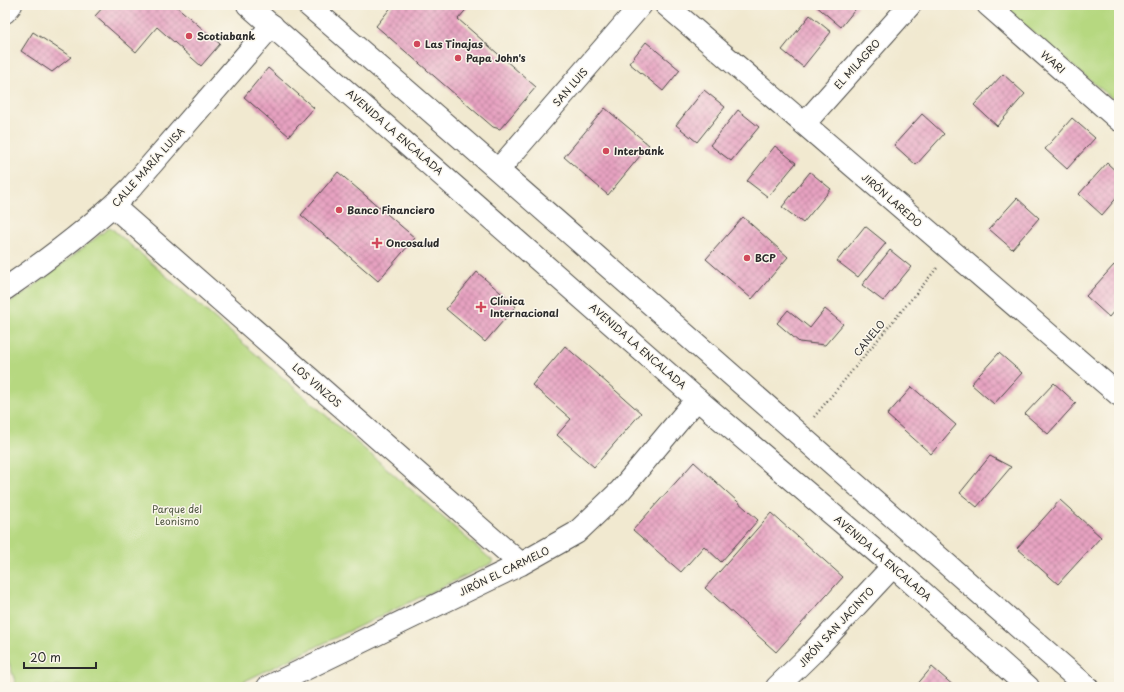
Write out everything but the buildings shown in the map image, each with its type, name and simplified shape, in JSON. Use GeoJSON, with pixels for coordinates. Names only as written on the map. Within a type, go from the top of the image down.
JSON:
{"type":"FeatureCollection","features":[{"type":"Feature","properties":{"kind":"street"},"geometry":{"type":"LineString","coordinates":[[5,12],[11,5]]}},
{"type":"Feature","properties":{"kind":"street","name":"AVENIDA LA ENCALADA"},"geometry":{"type":"LineString","coordinates":[[248,5],[697,399],[893,566],[1028,687]]}},
{"type":"Feature","properties":{"kind":"street"},"geometry":{"type":"LineString","coordinates":[[308,5],[499,169],[799,436],[1087,687]]}},
{"type":"Feature","properties":{"kind":"street","name":"SAN LUIS"},"geometry":{"type":"LineString","coordinates":[[499,169],[640,5]]}},
{"type":"Feature","properties":{"kind":"street","name":"JIRÓN LAREDO"},"geometry":{"type":"LineString","coordinates":[[666,5],[1119,395]]}},
{"type":"Feature","properties":{"kind":"street","name":"EL MILAGRO"},"geometry":{"type":"LineString","coordinates":[[804,124],[910,5]]}},
{"type":"Feature","properties":{"kind":"street","name":"WARI"},"geometry":{"type":"LineString","coordinates":[[988,5],[1119,120]]}},
{"type":"Feature","properties":{"kind":"street","name":"CALLE MARÍA LUISA"},"geometry":{"type":"LineString","coordinates":[[5,289],[48,260],[113,206],[136,182],[272,25]]}},
{"type":"Feature","properties":{"kind":"street","name":"LOS VINZOS"},"geometry":{"type":"LineString","coordinates":[[113,206],[521,564]]}},
{"type":"Feature","properties":{"kind":"street","name":"JIRÓN EL CARMELO"},"geometry":{"type":"LineString","coordinates":[[268,687],[521,564],[576,533],[599,513],[620,491],[697,399]]}},
{"type":"Feature","properties":{"kind":"street","name":"JIRÓN SAN JACINTO"},"geometry":{"type":"LineString","coordinates":[[777,687],[812,653],[893,566]]}},
{"type":"Feature","properties":{"kind":"path","name":"CANELO"},"geometry":{"type":"LineString","coordinates":[[799,436],[951,251]]}},
{"type":"Feature","properties":{"kind":"green space"},"geometry":{"type":"Polygon","coordinates":[[[1000,5],[1119,5],[1119,104],[1000,5]]]}},
{"type":"Feature","properties":{"kind":"green space","name":"Parque del Leonismo"},"geometry":{"type":"Polygon","coordinates":[[[110,227],[494,562],[232,687],[17,687],[5,651],[5,305],[24,294],[110,227]]]}},
{"type":"Feature","properties":{"kind":"place","name":"Scotiabank"},"geometry":{"type":"Point","coordinates":[189,36]}},
{"type":"Feature","properties":{"kind":"place","name":"Las Tinajas"},"geometry":{"type":"Point","coordinates":[417,44]}},
{"type":"Feature","properties":{"kind":"place","name":"Papa John's"},"geometry":{"type":"Point","coordinates":[458,58]}},
{"type":"Feature","properties":{"kind":"place","name":"Interbank"},"geometry":{"type":"Point","coordinates":[606,151]}},
{"type":"Feature","properties":{"kind":"place","name":"Banco Financiero"},"geometry":{"type":"Point","coordinates":[339,210]}},
{"type":"Feature","properties":{"kind":"place","name":"Oncosalud"},"geometry":{"type":"Point","coordinates":[377,243]}},
{"type":"Feature","properties":{"kind":"place","name":"BCP"},"geometry":{"type":"Point","coordinates":[747,258]}},
{"type":"Feature","properties":{"kind":"place","name":"Clínica Internacional"},"geometry":{"type":"Point","coordinates":[481,307]}}]}
